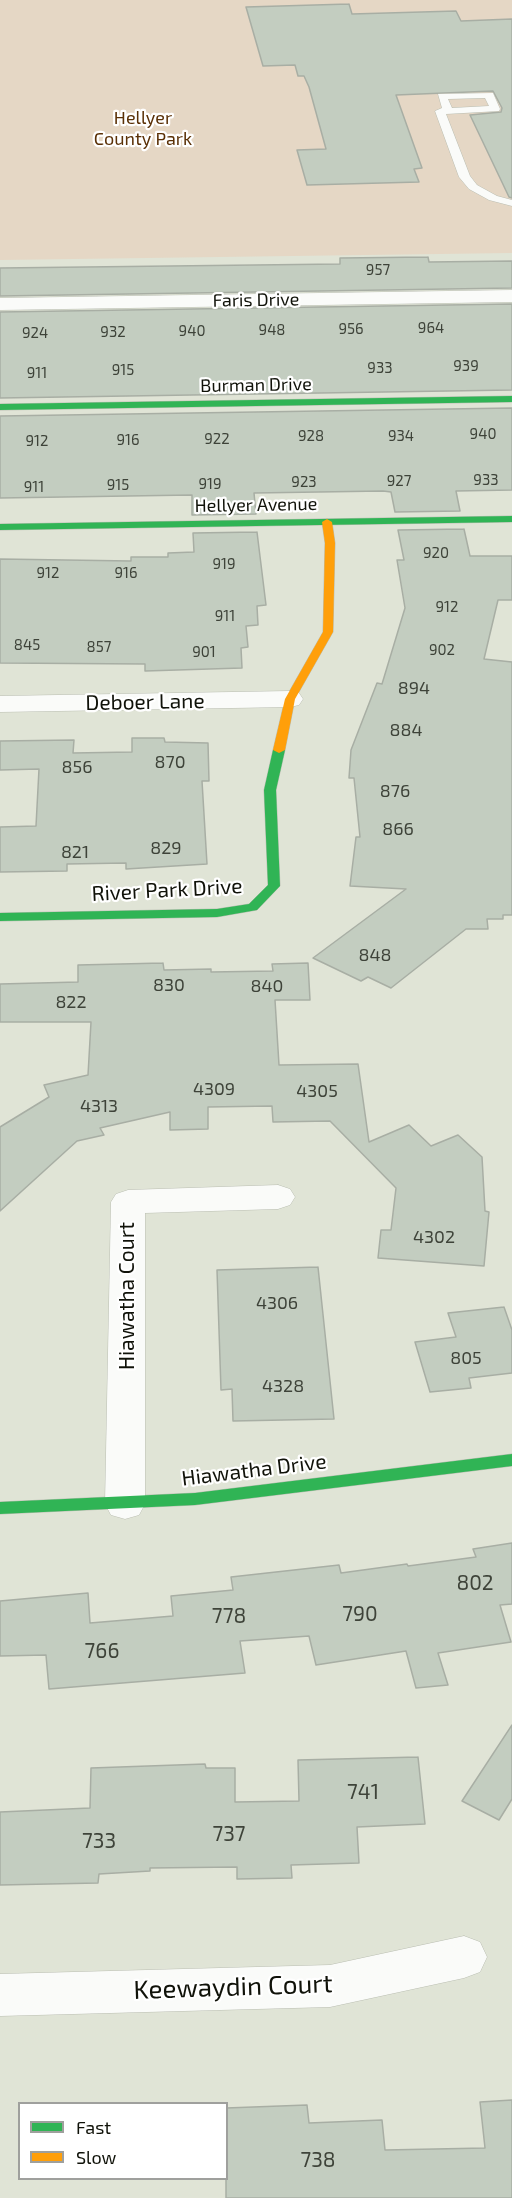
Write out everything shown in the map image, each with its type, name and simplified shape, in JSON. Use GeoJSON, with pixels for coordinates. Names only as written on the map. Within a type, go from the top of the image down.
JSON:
{"type":"FeatureCollection","features":[{"type":"Feature","properties":{"kind":"street","name":"Faris Drive"},"geometry":{"type":"LineString","coordinates":[[0,304],[512,296]]}},
{"type":"Feature","properties":{"kind":"street","name":"Burman Drive"},"geometry":{"type":"LineString","coordinates":[[0,407],[512,399]]}},
{"type":"Feature","properties":{"kind":"street","name":"Hellyer Avenue"},"geometry":{"type":"LineString","coordinates":[[0,527],[512,519]]}},
{"type":"Feature","properties":{"kind":"street","name":"River Park Drive"},"geometry":{"type":"LineString","coordinates":[[0,917],[217,913],[253,907],[274,886],[270,790],[290,699],[328,632],[330,543],[327,522]]}},
{"type":"Feature","properties":{"kind":"street","name":"Deboer Lane"},"geometry":{"type":"LineString","coordinates":[[0,704],[290,699]]}},
{"type":"Feature","properties":{"kind":"street","name":"Hiawatha Court"},"geometry":{"type":"LineString","coordinates":[[125,1504],[128,1202],[278,1197]]}},
{"type":"Feature","properties":{"kind":"street","name":"Hiawatha Drive"},"geometry":{"type":"LineString","coordinates":[[0,1508],[195,1499],[512,1460]]}},
{"type":"Feature","properties":{"kind":"street","name":"Keewaydin Court"},"geometry":{"type":"LineString","coordinates":[[0,1995],[330,1986],[464,1957]]}},
{"type":"Feature","properties":{"kind":"lane"},"geometry":{"type":"LineString","coordinates":[[448,111],[440,111],[465,177],[472,187],[512,203]]}},
{"type":"Feature","properties":{"kind":"green space","name":"Hellyer County Park"},"geometry":{"type":"Polygon","coordinates":[[[0,0],[512,0],[512,253],[0,260],[0,0]]]}},
{"type":"Feature","properties":{"kind":"building"},"geometry":{"type":"Polygon","coordinates":[[[349,4],[352,14],[456,11],[461,21],[512,19],[512,198],[509,197],[470,115],[501,112],[502,108],[493,91],[396,95],[422,168],[414,169],[419,182],[307,185],[297,150],[326,149],[309,87],[304,76],[298,76],[295,65],[263,66],[246,7],[349,4]]]}},
{"type":"Feature","properties":{"kind":"building"},"geometry":{"type":"Polygon","coordinates":[[[428,257],[429,262],[512,261],[512,288],[0,296],[0,268],[340,264],[340,258],[428,257]]]}},
{"type":"Feature","properties":{"kind":"building"},"geometry":{"type":"Polygon","coordinates":[[[512,304],[512,390],[0,398],[0,312],[512,304]]]}},
{"type":"Feature","properties":{"kind":"building"},"geometry":{"type":"Polygon","coordinates":[[[512,408],[512,490],[456,491],[460,511],[395,512],[391,492],[383,491],[254,493],[256,514],[192,515],[192,495],[0,498],[0,416],[512,408]]]}},
{"type":"Feature","properties":{"kind":"building"},"geometry":{"type":"Polygon","coordinates":[[[464,529],[470,556],[512,556],[512,600],[498,600],[484,659],[512,662],[512,915],[503,915],[503,919],[487,919],[488,929],[466,929],[391,988],[368,977],[361,981],[313,958],[406,889],[350,886],[356,837],[360,837],[354,778],[349,778],[351,750],[377,683],[382,684],[405,608],[397,560],[404,560],[398,530],[464,529]]]}},
{"type":"Feature","properties":{"kind":"building"},"geometry":{"type":"Polygon","coordinates":[[[257,532],[266,605],[257,606],[258,625],[246,626],[248,647],[241,648],[242,668],[145,671],[145,664],[0,663],[0,559],[131,561],[131,557],[168,557],[168,553],[194,552],[193,533],[257,532]]]}},
{"type":"Feature","properties":{"kind":"building"},"geometry":{"type":"Polygon","coordinates":[[[132,738],[164,738],[165,742],[208,743],[209,781],[202,781],[207,864],[126,869],[126,863],[67,864],[67,871],[0,872],[0,827],[36,826],[39,769],[0,770],[0,741],[74,740],[73,753],[132,752],[132,738]]]}},
{"type":"Feature","properties":{"kind":"building"},"geometry":{"type":"Polygon","coordinates":[[[163,963],[164,970],[211,969],[211,972],[273,971],[272,964],[308,963],[310,1000],[275,1000],[279,1065],[358,1064],[369,1142],[409,1125],[431,1146],[458,1135],[482,1157],[485,1211],[489,1212],[484,1266],[378,1258],[381,1230],[391,1230],[396,1188],[330,1121],[273,1122],[272,1106],[208,1107],[208,1129],[170,1130],[170,1112],[100,1128],[104,1135],[77,1141],[0,1211],[0,1127],[49,1097],[44,1085],[88,1075],[91,1022],[0,1022],[0,984],[78,982],[78,965],[163,963]]]}},
{"type":"Feature","properties":{"kind":"building"},"geometry":{"type":"Polygon","coordinates":[[[318,1267],[334,1419],[233,1421],[232,1389],[221,1390],[217,1270],[318,1267]]]}},
{"type":"Feature","properties":{"kind":"building"},"geometry":{"type":"Polygon","coordinates":[[[504,1307],[512,1330],[512,1373],[469,1378],[471,1388],[430,1392],[415,1342],[456,1337],[448,1313],[504,1307]]]}},
{"type":"Feature","properties":{"kind":"building"},"geometry":{"type":"Polygon","coordinates":[[[512,1543],[512,1604],[500,1605],[511,1642],[438,1653],[448,1685],[416,1688],[406,1651],[316,1665],[309,1636],[240,1641],[245,1673],[49,1689],[46,1655],[0,1656],[0,1601],[88,1593],[90,1623],[173,1616],[171,1596],[233,1590],[231,1577],[339,1565],[341,1573],[407,1564],[408,1566],[476,1557],[473,1549],[512,1543]]]}},
{"type":"Feature","properties":{"kind":"building"},"geometry":{"type":"Polygon","coordinates":[[[512,1725],[512,1799],[499,1820],[462,1801],[512,1725]]]}},
{"type":"Feature","properties":{"kind":"building"},"geometry":{"type":"Polygon","coordinates":[[[418,1757],[425,1824],[357,1827],[359,1863],[291,1865],[292,1878],[237,1879],[237,1867],[150,1868],[150,1871],[99,1874],[98,1883],[0,1885],[0,1812],[90,1808],[91,1768],[205,1764],[206,1768],[235,1768],[235,1802],[299,1801],[298,1760],[418,1757]]]}},
{"type":"Feature","properties":{"kind":"building"},"geometry":{"type":"Polygon","coordinates":[[[512,2100],[512,2198],[226,2198],[228,2108],[307,2105],[309,2123],[382,2120],[385,2150],[485,2148],[480,2102],[512,2100]]]}},
{"type":"Feature","properties":{"kind":"traffic: fast"},"geometry":{"type":"LineString","coordinates":[[0,407],[512,399]]}},
{"type":"Feature","properties":{"kind":"traffic: fast"},"geometry":{"type":"LineString","coordinates":[[0,527],[512,519]]}},
{"type":"Feature","properties":{"kind":"traffic: fast"},"geometry":{"type":"LineString","coordinates":[[0,917],[217,913],[253,907],[274,886],[270,790],[279,750]]}},
{"type":"Feature","properties":{"kind":"traffic: fast"},"geometry":{"type":"LineString","coordinates":[[0,1508],[195,1499],[512,1460]]}},
{"type":"Feature","properties":{"kind":"traffic: slow"},"geometry":{"type":"LineString","coordinates":[[279,750],[290,699],[328,632],[330,543],[327,522]]}}]}
